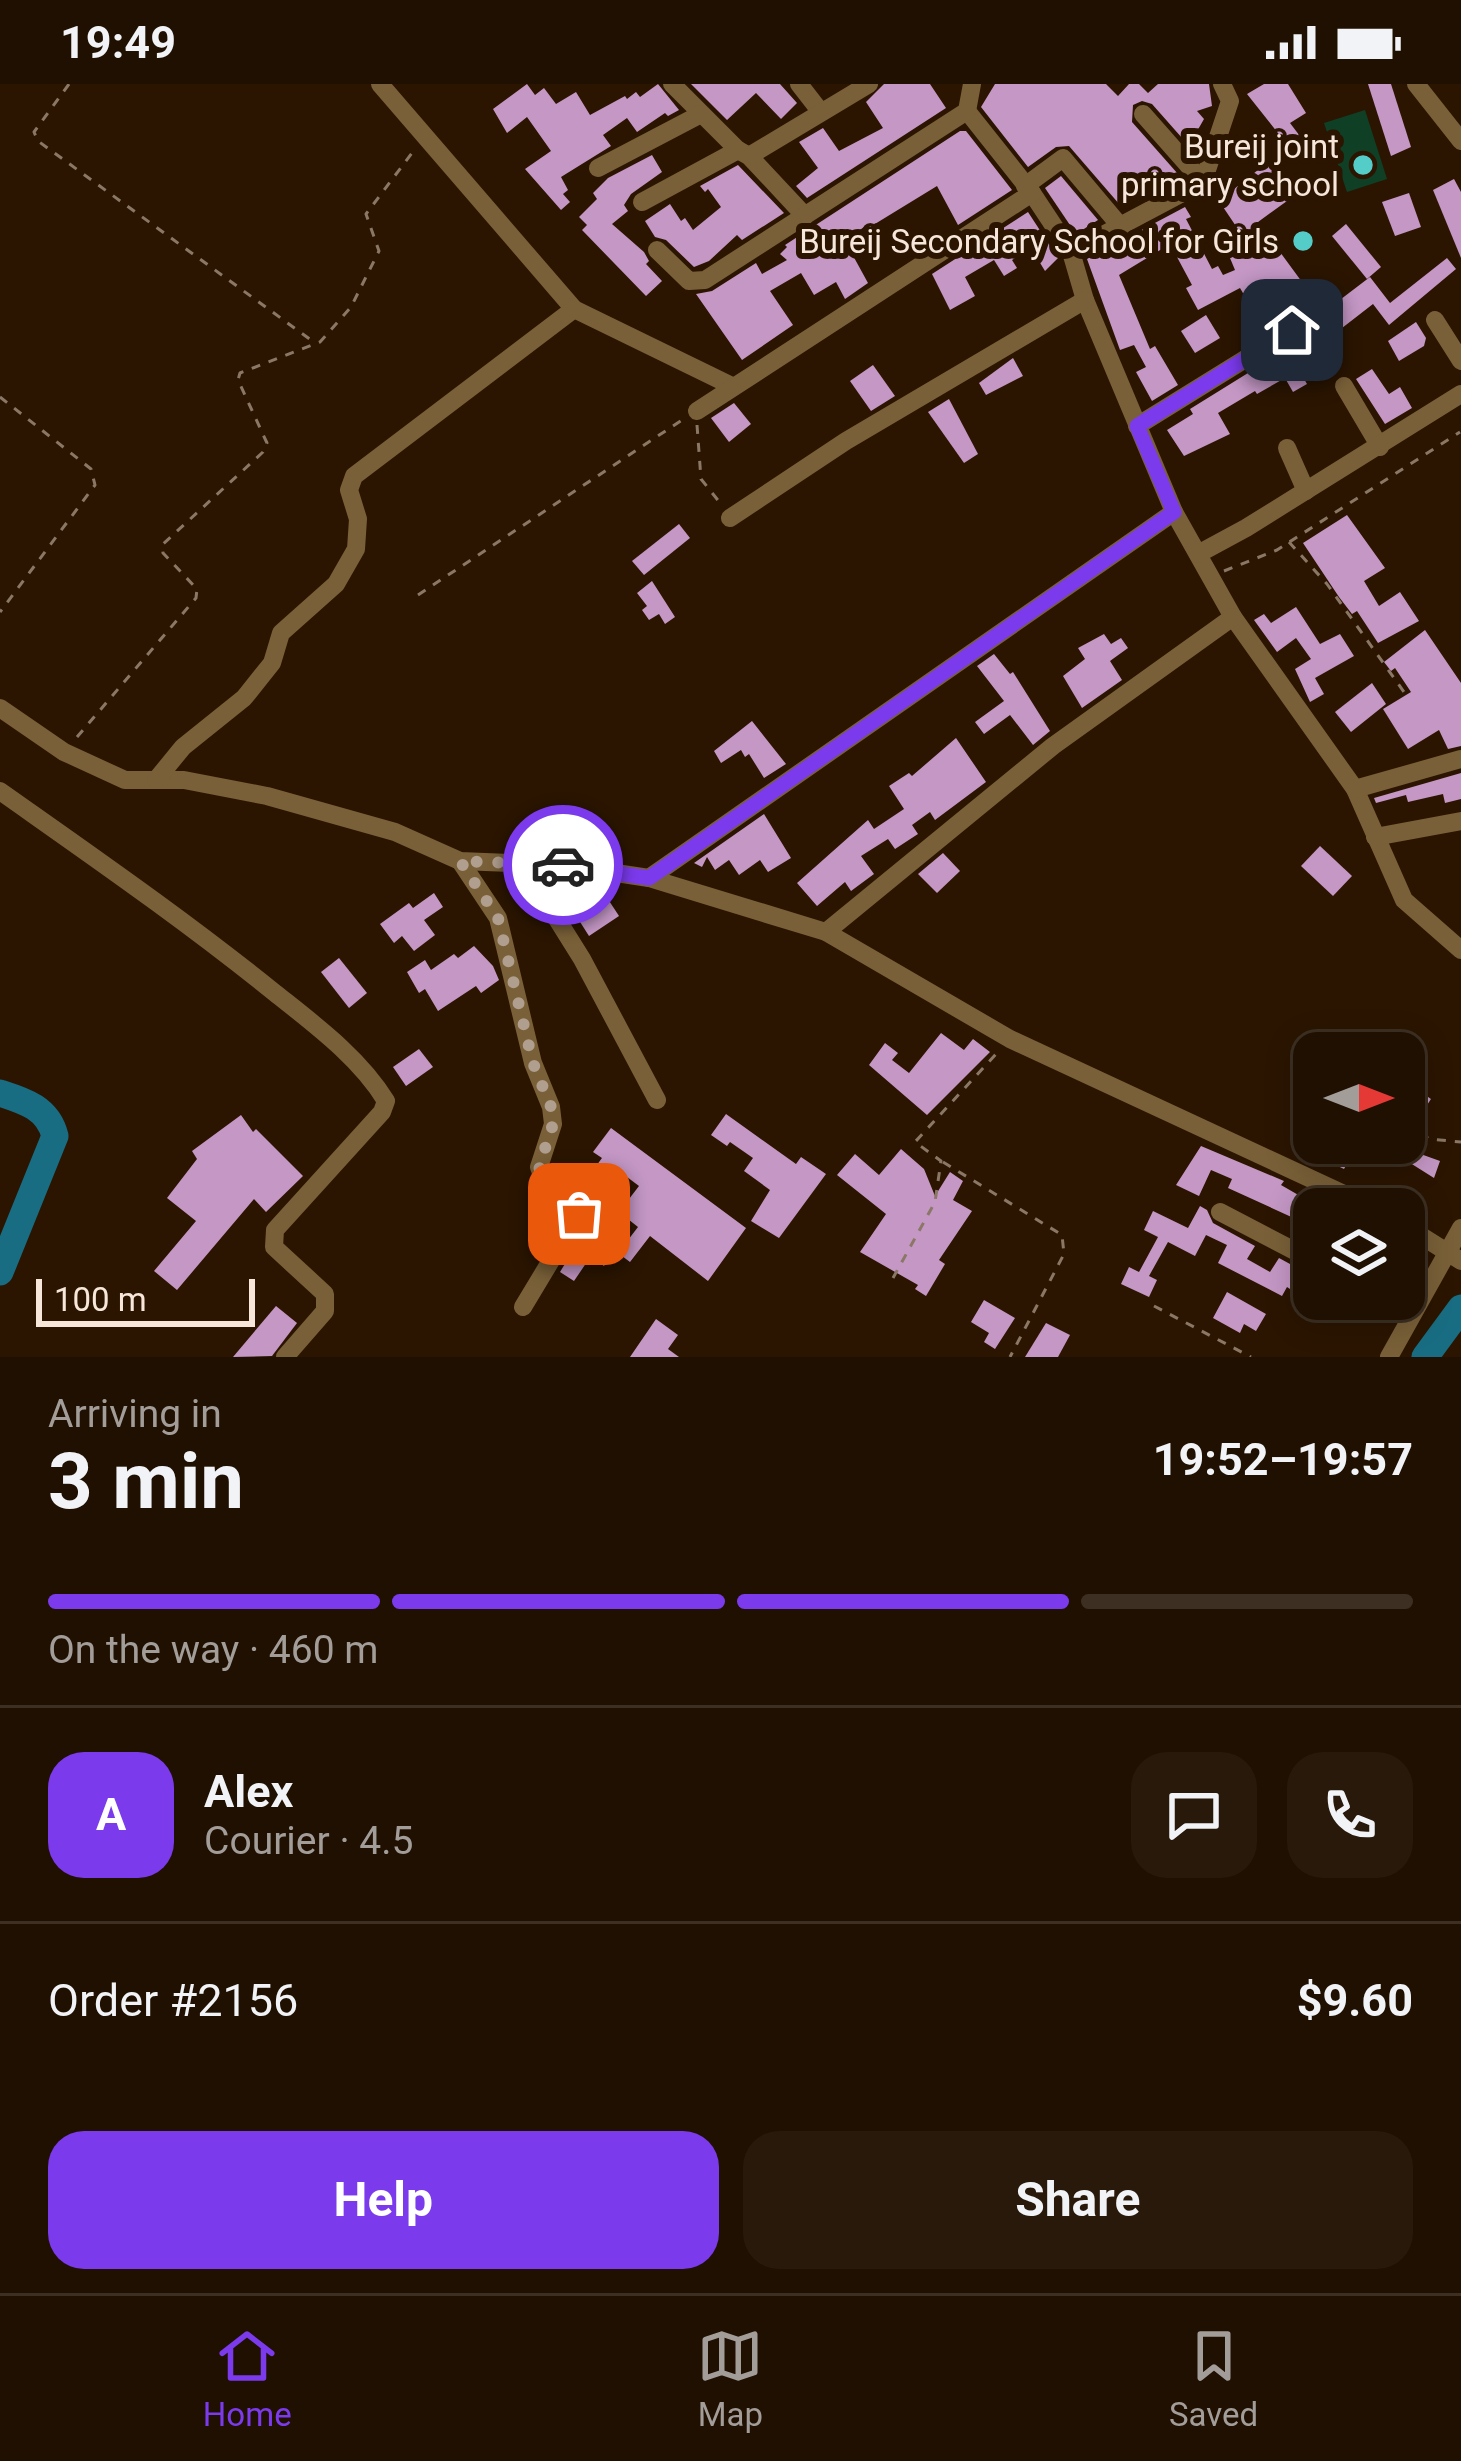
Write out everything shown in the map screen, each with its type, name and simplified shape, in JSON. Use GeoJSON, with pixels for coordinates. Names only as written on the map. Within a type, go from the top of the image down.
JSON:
{"type":"FeatureCollection","features":[{"type":"Feature","properties":{"kind":"street"},"geometry":{"type":"LineString","coordinates":[[380,84],[574,308],[732,386]]}},
{"type":"Feature","properties":{"kind":"street"},"geometry":{"type":"LineString","coordinates":[[671,84],[805,216]]}},
{"type":"Feature","properties":{"kind":"street"},"geometry":{"type":"LineString","coordinates":[[799,84],[820,111]]}},
{"type":"Feature","properties":{"kind":"street"},"geometry":{"type":"LineString","coordinates":[[642,202],[869,84]]}},
{"type":"Feature","properties":{"kind":"street"},"geometry":{"type":"LineString","coordinates":[[972,84],[968,111],[1071,252],[1085,300],[1174,512],[1233,617],[1355,789],[1404,900],[1461,950]]}},
{"type":"Feature","properties":{"kind":"street"},"geometry":{"type":"LineString","coordinates":[[1071,252],[1204,182],[1230,100],[1222,84]]}},
{"type":"Feature","properties":{"kind":"street"},"geometry":{"type":"LineString","coordinates":[[1423,87],[1461,140]]}},
{"type":"Feature","properties":{"kind":"street"},"geometry":{"type":"LineString","coordinates":[[657,250],[688,281],[705,280],[968,111]]}},
{"type":"Feature","properties":{"kind":"street"},"geometry":{"type":"LineString","coordinates":[[598,168],[701,114]]}},
{"type":"Feature","properties":{"kind":"street"},"geometry":{"type":"LineString","coordinates":[[1143,114],[1204,182]]}},
{"type":"Feature","properties":{"kind":"street"},"geometry":{"type":"LineString","coordinates":[[697,411],[1029,190],[1063,158],[1121,226]]}},
{"type":"Feature","properties":{"kind":"street"},"geometry":{"type":"LineString","coordinates":[[730,518],[846,440],[1085,300]]}},
{"type":"Feature","properties":{"kind":"street"},"geometry":{"type":"LineString","coordinates":[[156,780],[183,746],[244,698],[272,662],[281,633],[336,584],[356,549],[358,519],[349,490],[354,476],[574,308]]}},
{"type":"Feature","properties":{"kind":"street"},"geometry":{"type":"LineString","coordinates":[[1435,320],[1461,361]]}},
{"type":"Feature","properties":{"kind":"street"},"geometry":{"type":"LineString","coordinates":[[1137,426],[1292,330]]}},
{"type":"Feature","properties":{"kind":"street"},"geometry":{"type":"LineString","coordinates":[[1344,386],[1380,447]]}},
{"type":"Feature","properties":{"kind":"street"},"geometry":{"type":"LineString","coordinates":[[1198,554],[1461,394]]}},
{"type":"Feature","properties":{"kind":"street"},"geometry":{"type":"LineString","coordinates":[[1287,448],[1306,491]]}},
{"type":"Feature","properties":{"kind":"street"},"geometry":{"type":"LineString","coordinates":[[649,878],[1174,512]]}},
{"type":"Feature","properties":{"kind":"street"},"geometry":{"type":"LineString","coordinates":[[826,932],[1053,746],[1233,617]]}},
{"type":"Feature","properties":{"kind":"street"},"geometry":{"type":"LineString","coordinates":[[0,708],[64,752],[124,780],[184,780],[267,796],[395,832],[460,861],[536,864],[649,878],[826,932],[1010,1039],[1331,1188]]}},
{"type":"Feature","properties":{"kind":"street"},"geometry":{"type":"LineString","coordinates":[[1355,789],[1461,759]]}},
{"type":"Feature","properties":{"kind":"street"},"geometry":{"type":"LineString","coordinates":[[0,791],[277,994],[323,1031],[386,1101],[382,1112],[275,1230],[274,1247],[325,1294],[325,1311],[285,1357]]}},
{"type":"Feature","properties":{"kind":"street"},"geometry":{"type":"LineString","coordinates":[[1375,837],[1461,820]]}},
{"type":"Feature","properties":{"kind":"street"},"geometry":{"type":"LineString","coordinates":[[460,861],[498,918],[533,1063],[551,1107],[553,1124],[539,1167],[545,1183],[579,1214],[524,1307]]}},
{"type":"Feature","properties":{"kind":"street"},"geometry":{"type":"LineString","coordinates":[[536,864],[542,895],[657,1100]]}},
{"type":"Feature","properties":{"kind":"street"},"geometry":{"type":"LineString","coordinates":[[1220,1212],[1293,1250]]}},
{"type":"Feature","properties":{"kind":"street"},"geometry":{"type":"LineString","coordinates":[[1389,1357],[1454,1255],[1461,1228]]}},
{"type":"Feature","properties":{"kind":"street"},"geometry":{"type":"LineString","coordinates":[[1425,1238],[1454,1255]]}},
{"type":"Feature","properties":{"kind":"path"},"geometry":{"type":"LineString","coordinates":[[69,84],[34,132],[38,141],[316,344]]}},
{"type":"Feature","properties":{"kind":"path"},"geometry":{"type":"LineString","coordinates":[[64,752],[196,598],[196,590],[163,553],[162,545],[263,452],[267,443],[238,380],[240,373],[316,344],[351,307],[379,251],[366,214],[424,138]]}},
{"type":"Feature","properties":{"kind":"path"},"geometry":{"type":"LineString","coordinates":[[0,398],[91,469],[95,485],[0,612]]}},
{"type":"Feature","properties":{"kind":"path"},"geometry":{"type":"LineString","coordinates":[[418,595],[697,411],[701,478],[730,518]]}},
{"type":"Feature","properties":{"kind":"path"},"geometry":{"type":"LineString","coordinates":[[1211,576],[1277,550],[1460,432]]}},
{"type":"Feature","properties":{"kind":"path"},"geometry":{"type":"LineString","coordinates":[[1288,541],[1327,584],[1404,692]]}},
{"type":"Feature","properties":{"kind":"path"},"geometry":{"type":"LineString","coordinates":[[1010,1039],[915,1142],[1062,1235],[1064,1254],[1010,1357]]}},
{"type":"Feature","properties":{"kind":"path"},"geometry":{"type":"LineString","coordinates":[[1425,1136],[1461,1142]]}},
{"type":"Feature","properties":{"kind":"path"},"geometry":{"type":"LineString","coordinates":[[893,1279],[935,1202],[941,1161]]}},
{"type":"Feature","properties":{"kind":"path"},"geometry":{"type":"LineString","coordinates":[[1154,1306],[1251,1357]]}},
{"type":"Feature","properties":{"kind":"green space"},"geometry":{"type":"Polygon","coordinates":[[[1365,110],[1387,179],[1347,192],[1324,123],[1365,110]]]}},
{"type":"Feature","properties":{"kind":"building"},"geometry":{"type":"Polygon","coordinates":[[[527,84],[535,95],[544,88],[556,104],[576,92],[590,115],[636,92],[640,97],[658,84],[679,110],[665,113],[637,132],[627,118],[603,135],[611,146],[561,177],[568,190],[563,194],[570,202],[561,210],[525,169],[551,151],[527,117],[507,133],[493,109],[527,84]]]}},
{"type":"Feature","properties":{"kind":"building"},"geometry":{"type":"Polygon","coordinates":[[[691,84],[780,84],[797,103],[781,119],[756,93],[727,120],[691,84]]]}},
{"type":"Feature","properties":{"kind":"building"},"geometry":{"type":"Polygon","coordinates":[[[884,84],[930,84],[946,108],[807,198],[796,186],[818,168],[799,142],[823,128],[839,151],[883,128],[866,102],[884,84]]]}},
{"type":"Feature","properties":{"kind":"building"},"geometry":{"type":"Polygon","coordinates":[[[995,84],[1106,84],[1118,96],[1129,84],[1139,84],[1148,93],[1158,84],[1209,84],[1212,106],[1197,111],[1204,119],[1196,133],[1200,137],[1190,147],[1152,104],[1133,105],[1132,122],[1178,174],[1139,201],[1134,193],[1120,205],[1069,146],[1056,147],[1028,167],[981,107],[995,84]]]}},
{"type":"Feature","properties":{"kind":"building"},"geometry":{"type":"Polygon","coordinates":[[[1264,84],[1288,84],[1306,113],[1290,123],[1312,152],[1300,161],[1247,94],[1264,84]]]}},
{"type":"Feature","properties":{"kind":"building"},"geometry":{"type":"Polygon","coordinates":[[[1368,84],[1391,84],[1411,147],[1391,156],[1368,84]]]}},
{"type":"Feature","properties":{"kind":"building"},"geometry":{"type":"Polygon","coordinates":[[[966,131],[1012,190],[958,225],[937,186],[868,224],[845,241],[868,283],[845,299],[836,282],[814,295],[801,273],[770,291],[793,325],[742,360],[696,294],[712,291],[756,263],[762,274],[787,260],[780,254],[785,245],[966,131]]]}},
{"type":"Feature","properties":{"kind":"building"},"geometry":{"type":"Polygon","coordinates":[[[652,155],[662,172],[631,194],[624,205],[628,211],[612,224],[644,252],[646,264],[662,281],[646,296],[582,230],[587,225],[579,217],[597,199],[593,193],[608,178],[652,155]]]}},
{"type":"Feature","properties":{"kind":"building"},"geometry":{"type":"Polygon","coordinates":[[[1268,162],[1282,179],[1275,184],[1287,201],[1258,222],[1324,312],[1370,277],[1390,303],[1447,258],[1456,269],[1389,325],[1373,304],[1324,342],[1289,297],[1257,317],[1240,288],[1198,310],[1186,288],[1192,285],[1170,244],[1119,275],[1150,349],[1155,346],[1178,385],[1152,401],[1136,372],[1146,367],[1134,345],[1120,350],[1087,259],[1185,207],[1191,217],[1186,219],[1212,269],[1218,266],[1223,275],[1235,270],[1230,258],[1250,247],[1219,201],[1268,162]]]}},
{"type":"Feature","properties":{"kind":"building"},"geometry":{"type":"Polygon","coordinates":[[[738,165],[784,213],[742,240],[737,235],[709,261],[694,267],[666,240],[655,237],[645,221],[670,204],[693,230],[721,207],[700,186],[738,165]]]}},
{"type":"Feature","properties":{"kind":"building"},"geometry":{"type":"Polygon","coordinates":[[[1061,176],[1098,220],[1076,234],[1045,188],[1061,176]]]}},
{"type":"Feature","properties":{"kind":"building"},"geometry":{"type":"Polygon","coordinates":[[[1454,179],[1461,192],[1461,258],[1433,190],[1454,179]]]}},
{"type":"Feature","properties":{"kind":"building"},"geometry":{"type":"Polygon","coordinates":[[[1409,193],[1421,227],[1395,236],[1382,202],[1409,193]]]}},
{"type":"Feature","properties":{"kind":"building"},"geometry":{"type":"Polygon","coordinates":[[[1028,212],[1058,258],[1045,271],[1031,248],[1012,260],[1017,268],[1004,276],[994,260],[965,277],[975,296],[950,310],[932,274],[1028,212]]]}},
{"type":"Feature","properties":{"kind":"building"},"geometry":{"type":"Polygon","coordinates":[[[1346,224],[1381,267],[1367,279],[1332,236],[1346,224]]]}},
{"type":"Feature","properties":{"kind":"building"},"geometry":{"type":"Polygon","coordinates":[[[1206,315],[1220,338],[1195,353],[1181,331],[1206,315]]]}},
{"type":"Feature","properties":{"kind":"building"},"geometry":{"type":"Polygon","coordinates":[[[1416,322],[1426,338],[1424,346],[1399,361],[1388,341],[1416,322]]]}},
{"type":"Feature","properties":{"kind":"building"},"geometry":{"type":"Polygon","coordinates":[[[1013,358],[1023,376],[986,395],[979,383],[1013,358]]]}},
{"type":"Feature","properties":{"kind":"building"},"geometry":{"type":"Polygon","coordinates":[[[1292,358],[1307,384],[1293,392],[1285,378],[1255,391],[1218,413],[1230,434],[1184,456],[1167,430],[1193,414],[1190,409],[1269,360],[1273,369],[1292,358]]]}},
{"type":"Feature","properties":{"kind":"building"},"geometry":{"type":"Polygon","coordinates":[[[873,365],[895,396],[871,411],[850,381],[873,365]]]}},
{"type":"Feature","properties":{"kind":"building"},"geometry":{"type":"Polygon","coordinates":[[[1372,369],[1389,394],[1400,387],[1412,408],[1385,424],[1356,379],[1372,369]]]}},
{"type":"Feature","properties":{"kind":"building"},"geometry":{"type":"Polygon","coordinates":[[[949,399],[978,454],[964,463],[928,412],[949,399]]]}},
{"type":"Feature","properties":{"kind":"building"},"geometry":{"type":"Polygon","coordinates":[[[734,403],[751,424],[729,442],[711,418],[734,403]]]}},
{"type":"Feature","properties":{"kind":"building"},"geometry":{"type":"Polygon","coordinates":[[[1347,515],[1385,568],[1364,581],[1379,606],[1400,592],[1419,621],[1378,643],[1357,611],[1352,614],[1339,597],[1303,543],[1347,515]]]}},
{"type":"Feature","properties":{"kind":"building"},"geometry":{"type":"Polygon","coordinates":[[[679,524],[690,538],[644,575],[632,561],[679,524]]]}},
{"type":"Feature","properties":{"kind":"building"},"geometry":{"type":"Polygon","coordinates":[[[652,581],[675,617],[665,624],[659,614],[649,620],[642,610],[647,606],[637,593],[652,581]]]}},
{"type":"Feature","properties":{"kind":"building"},"geometry":{"type":"Polygon","coordinates":[[[1296,607],[1320,644],[1340,634],[1354,656],[1315,678],[1324,694],[1310,702],[1295,669],[1311,659],[1296,638],[1277,652],[1254,620],[1264,614],[1271,623],[1296,607]]]}},
{"type":"Feature","properties":{"kind":"building"},"geometry":{"type":"Polygon","coordinates":[[[1425,630],[1461,683],[1461,746],[1448,749],[1439,730],[1408,749],[1383,709],[1411,692],[1395,668],[1391,671],[1384,662],[1425,630]]]}},
{"type":"Feature","properties":{"kind":"building"},"geometry":{"type":"Polygon","coordinates":[[[1104,634],[1111,644],[1121,638],[1128,648],[1110,661],[1122,680],[1082,708],[1063,676],[1085,659],[1078,648],[1104,634]]]}},
{"type":"Feature","properties":{"kind":"building"},"geometry":{"type":"Polygon","coordinates":[[[994,654],[1013,672],[1050,731],[1033,745],[1010,715],[984,734],[975,722],[1004,701],[977,666],[994,654]]]}},
{"type":"Feature","properties":{"kind":"building"},"geometry":{"type":"Polygon","coordinates":[[[1372,683],[1386,704],[1351,732],[1335,712],[1372,683]]]}},
{"type":"Feature","properties":{"kind":"building"},"geometry":{"type":"Polygon","coordinates":[[[752,721],[786,764],[764,778],[749,754],[745,757],[741,750],[721,763],[714,751],[752,721]]]}},
{"type":"Feature","properties":{"kind":"building"},"geometry":{"type":"Polygon","coordinates":[[[956,738],[986,782],[935,820],[930,812],[912,825],[918,834],[895,849],[888,839],[861,856],[874,874],[851,891],[845,882],[817,906],[797,883],[868,820],[874,829],[904,809],[889,786],[909,773],[912,776],[956,738]]]}},
{"type":"Feature","properties":{"kind":"building"},"geometry":{"type":"Polygon","coordinates":[[[1461,773],[1461,799],[1445,803],[1443,794],[1408,802],[1406,795],[1376,803],[1374,798],[1461,773]]]}},
{"type":"Feature","properties":{"kind":"building"},"geometry":{"type":"Polygon","coordinates":[[[764,814],[791,858],[768,872],[760,860],[739,875],[729,860],[715,870],[707,857],[702,867],[694,863],[764,814]]]}},
{"type":"Feature","properties":{"kind":"building"},"geometry":{"type":"Polygon","coordinates":[[[1320,846],[1352,876],[1333,896],[1301,866],[1320,846]]]}},
{"type":"Feature","properties":{"kind":"building"},"geometry":{"type":"Polygon","coordinates":[[[943,853],[960,871],[937,893],[918,874],[943,853]]]}},
{"type":"Feature","properties":{"kind":"building"},"geometry":{"type":"Polygon","coordinates":[[[598,884],[619,916],[589,936],[568,903],[598,884]]]}},
{"type":"Feature","properties":{"kind":"building"},"geometry":{"type":"Polygon","coordinates":[[[434,893],[443,907],[424,920],[435,935],[414,951],[402,936],[394,943],[380,924],[409,903],[413,908],[434,893]]]}},
{"type":"Feature","properties":{"kind":"building"},"geometry":{"type":"Polygon","coordinates":[[[474,946],[499,980],[481,993],[476,986],[438,1011],[425,989],[419,993],[407,972],[425,960],[431,970],[474,946]]]}},
{"type":"Feature","properties":{"kind":"building"},"geometry":{"type":"Polygon","coordinates":[[[339,958],[367,993],[349,1008],[321,972],[339,958]]]}},
{"type":"Feature","properties":{"kind":"building"},"geometry":{"type":"Polygon","coordinates":[[[941,1033],[964,1050],[973,1039],[990,1052],[927,1115],[869,1065],[885,1043],[898,1053],[892,1060],[909,1073],[941,1033]]]}},
{"type":"Feature","properties":{"kind":"building"},"geometry":{"type":"Polygon","coordinates":[[[419,1049],[433,1067],[406,1086],[393,1067],[419,1049]]]}},
{"type":"Feature","properties":{"kind":"building"},"geometry":{"type":"Polygon","coordinates":[[[726,1114],[796,1164],[801,1157],[826,1174],[779,1238],[751,1221],[770,1190],[744,1171],[753,1158],[711,1135],[726,1114]]]}},
{"type":"Feature","properties":{"kind":"building"},"geometry":{"type":"Polygon","coordinates":[[[241,1115],[253,1132],[256,1129],[303,1176],[266,1212],[254,1199],[177,1290],[154,1271],[196,1221],[167,1198],[197,1159],[192,1151],[241,1115]]]}},
{"type":"Feature","properties":{"kind":"building"},"geometry":{"type":"Polygon","coordinates":[[[611,1128],[746,1228],[708,1281],[650,1236],[630,1262],[618,1253],[638,1227],[619,1212],[639,1186],[615,1168],[598,1191],[585,1181],[602,1158],[593,1152],[611,1128]]]}},
{"type":"Feature","properties":{"kind":"building"},"geometry":{"type":"Polygon","coordinates":[[[1201,1146],[1284,1181],[1281,1185],[1293,1192],[1293,1218],[1228,1188],[1232,1179],[1211,1170],[1199,1196],[1176,1185],[1201,1146]]]}},
{"type":"Feature","properties":{"kind":"building"},"geometry":{"type":"Polygon","coordinates":[[[901,1149],[924,1169],[935,1196],[950,1172],[963,1181],[953,1200],[972,1211],[939,1260],[945,1264],[926,1296],[915,1289],[918,1285],[860,1252],[886,1214],[837,1175],[855,1154],[879,1175],[901,1149]]]}},
{"type":"Feature","properties":{"kind":"building"},"geometry":{"type":"Polygon","coordinates":[[[1425,1156],[1440,1161],[1434,1178],[1412,1164],[1425,1164],[1425,1156]]]}},
{"type":"Feature","properties":{"kind":"building"},"geometry":{"type":"Polygon","coordinates":[[[1200,1206],[1213,1223],[1255,1246],[1247,1259],[1270,1272],[1279,1258],[1293,1266],[1293,1284],[1282,1296],[1218,1263],[1227,1245],[1206,1235],[1195,1256],[1168,1242],[1149,1276],[1157,1280],[1149,1297],[1121,1284],[1129,1267],[1139,1272],[1158,1237],[1144,1230],[1153,1211],[1188,1228],[1200,1206]]]}},
{"type":"Feature","properties":{"kind":"building"},"geometry":{"type":"Polygon","coordinates":[[[595,1228],[619,1245],[604,1266],[591,1256],[574,1281],[560,1272],[595,1228]]]}},
{"type":"Feature","properties":{"kind":"building"},"geometry":{"type":"Polygon","coordinates":[[[1227,1292],[1266,1314],[1256,1331],[1244,1324],[1240,1333],[1213,1318],[1227,1292]]]}},
{"type":"Feature","properties":{"kind":"building"},"geometry":{"type":"Polygon","coordinates":[[[984,1300],[1015,1318],[995,1349],[984,1342],[989,1333],[971,1322],[984,1300]]]}},
{"type":"Feature","properties":{"kind":"building"},"geometry":{"type":"Polygon","coordinates":[[[276,1306],[297,1323],[272,1356],[233,1357],[276,1306]]]}},
{"type":"Feature","properties":{"kind":"building"},"geometry":{"type":"Polygon","coordinates":[[[656,1319],[678,1335],[668,1349],[679,1357],[630,1357],[656,1319]]]}},
{"type":"Feature","properties":{"kind":"building"},"geometry":{"type":"Polygon","coordinates":[[[1046,1323],[1070,1335],[1058,1357],[1025,1357],[1046,1323]]]}},
{"type":"Feature","properties":{"kind":"waterway"},"geometry":{"type":"LineString","coordinates":[[0,1093],[41,1112],[55,1136],[0,1272]]}},
{"type":"Feature","properties":{"kind":"waterway"},"geometry":{"type":"LineString","coordinates":[[1425,1357],[1461,1308]]}},
{"type":"Feature","properties":{"kind":"way so far"},"geometry":{"type":"LineString","coordinates":[[563,865],[460,861],[498,918],[533,1063],[551,1107],[553,1124],[539,1167],[545,1183],[579,1214]]}},
{"type":"Feature","properties":{"kind":"place","name":"Bureij joint primary school"},"geometry":{"type":"Point","coordinates":[1363,165]}},
{"type":"Feature","properties":{"kind":"place","name":"Bureij Secondary School for Girls"},"geometry":{"type":"Point","coordinates":[1303,241]}},
{"type":"Feature","properties":{"kind":"route"},"geometry":{"type":"LineString","coordinates":[[563,865],[649,878],[1174,512],[1137,426],[1292,330]]}}]}
